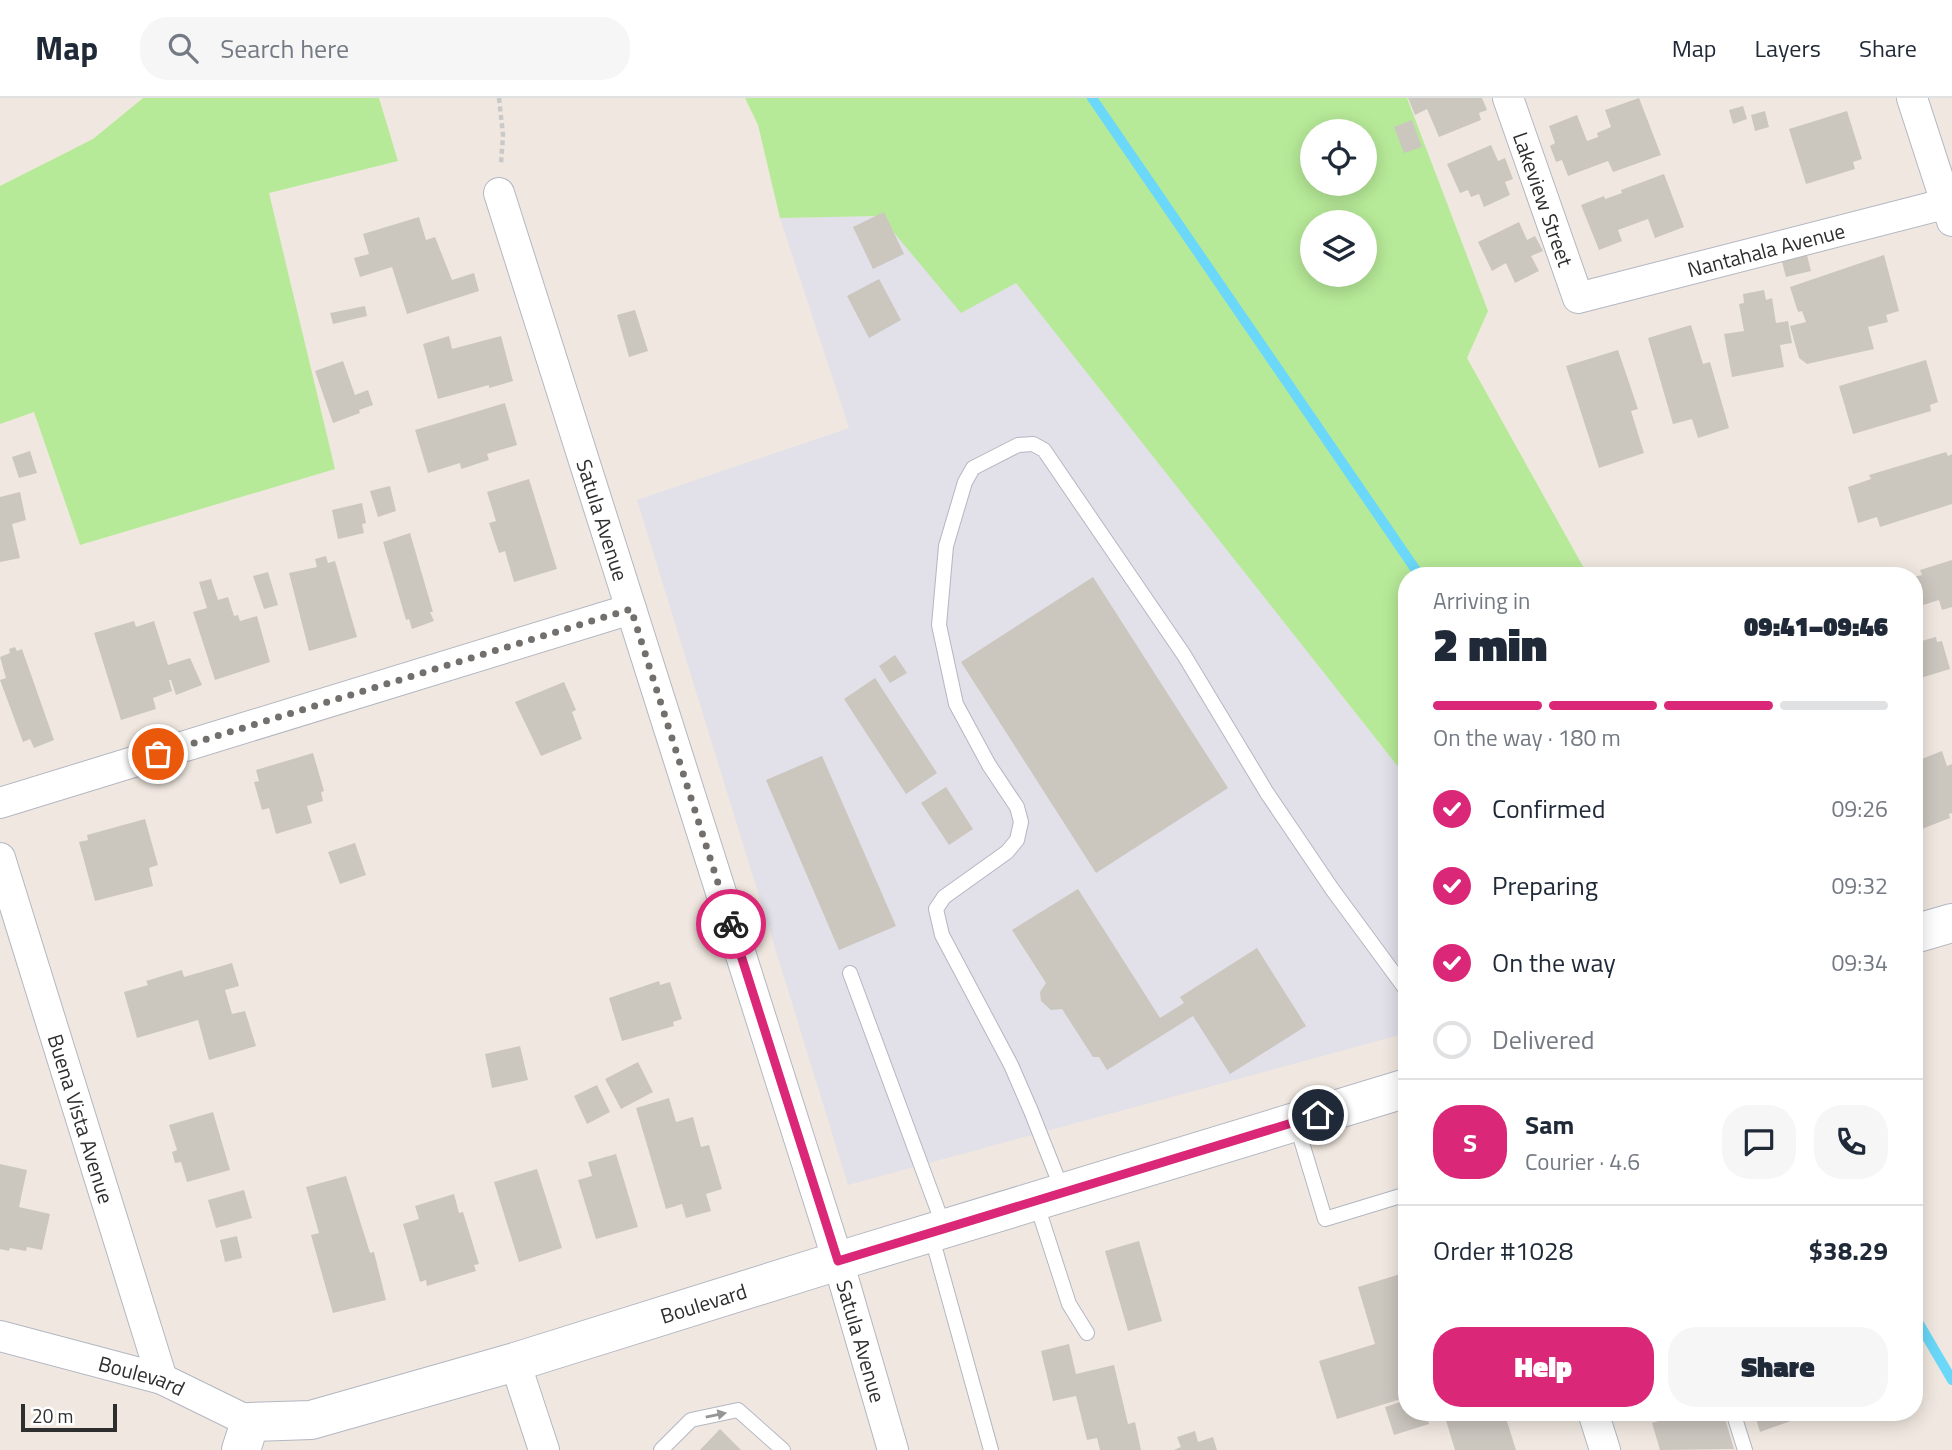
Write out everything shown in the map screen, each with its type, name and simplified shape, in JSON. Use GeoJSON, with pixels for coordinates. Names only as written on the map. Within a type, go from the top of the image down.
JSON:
{"type":"FeatureCollection","features":[{"type":"Feature","properties":{"kind":"street","name":"Lakeview Street"},"geometry":{"type":"LineString","coordinates":[[1508,98],[1578,298]]}},
{"type":"Feature","properties":{"kind":"street"},"geometry":{"type":"LineString","coordinates":[[1912,98],[1950,209]]}},
{"type":"Feature","properties":{"kind":"street","name":"Satula Avenue"},"geometry":{"type":"LineString","coordinates":[[499,193],[838,1261],[893,1450]]}},
{"type":"Feature","properties":{"kind":"street","name":"Nantahala Avenue"},"geometry":{"type":"LineString","coordinates":[[1578,298],[1950,209]]}},
{"type":"Feature","properties":{"kind":"street"},"geometry":{"type":"LineString","coordinates":[[0,803],[631,609]]}},
{"type":"Feature","properties":{"kind":"street","name":"Buena Vista Avenue"},"geometry":{"type":"LineString","coordinates":[[2,871],[162,1379]]}},
{"type":"Feature","properties":{"kind":"street"},"geometry":{"type":"LineString","coordinates":[[1923,931],[1952,923]]}},
{"type":"Feature","properties":{"kind":"street","name":"Boulevard"},"geometry":{"type":"LineString","coordinates":[[0,1336],[162,1379],[245,1436],[515,1362],[1398,1091]]}},
{"type":"Feature","properties":{"kind":"street"},"geometry":{"type":"LineString","coordinates":[[515,1362],[544,1450]]}},
{"type":"Feature","properties":{"kind":"street"},"geometry":{"type":"LineString","coordinates":[[1596,1421],[1605,1450]]}},
{"type":"Feature","properties":{"kind":"lane"},"geometry":{"type":"LineString","coordinates":[[1087,1333],[1069,1304],[1031,1111],[937,920],[936,909],[944,897],[1007,852],[1017,840],[1021,822],[1017,807],[989,765],[956,704],[939,625],[946,546],[958,503],[972,468],[1018,445],[1032,444],[1044,450],[1184,656],[1267,793],[1398,979]]}},
{"type":"Feature","properties":{"kind":"lane"},"geometry":{"type":"LineString","coordinates":[[850,973],[937,1231],[991,1450]]}},
{"type":"Feature","properties":{"kind":"lane"},"geometry":{"type":"LineString","coordinates":[[1296,1122],[1325,1219],[1398,1197]]}},
{"type":"Feature","properties":{"kind":"lane"},"geometry":{"type":"LineString","coordinates":[[661,1450],[691,1420],[738,1410],[783,1450]]}},
{"type":"Feature","properties":{"kind":"lane"},"geometry":{"type":"LineString","coordinates":[[1736,1421],[1745,1450]]}},
{"type":"Feature","properties":{"kind":"path"},"geometry":{"type":"LineString","coordinates":[[499,98],[503,135],[499,193]]}},
{"type":"Feature","properties":{"kind":"shaded area"},"geometry":{"type":"Polygon","coordinates":[[[880,216],[1016,282],[1398,767],[1398,1035],[848,1185],[637,500],[849,428],[780,218],[880,216]]]}},
{"type":"Feature","properties":{"kind":"green space"},"geometry":{"type":"Polygon","coordinates":[[[143,98],[379,98],[398,161],[269,193],[335,469],[80,545],[34,412],[0,424],[0,186],[93,139],[143,98]]]}},
{"type":"Feature","properties":{"kind":"green space"},"geometry":{"type":"Polygon","coordinates":[[[745,98],[1407,98],[1488,311],[1467,358],[1583,567],[1398,567],[1398,767],[1016,283],[961,313],[880,216],[780,218],[758,125],[745,98]]]}},
{"type":"Feature","properties":{"kind":"building"},"geometry":{"type":"Polygon","coordinates":[[[1408,98],[1482,98],[1487,110],[1479,113],[1481,120],[1439,137],[1427,109],[1415,115],[1408,98]]]}},
{"type":"Feature","properties":{"kind":"building"},"geometry":{"type":"Polygon","coordinates":[[[1639,98],[1661,155],[1613,172],[1608,161],[1568,176],[1562,160],[1556,162],[1550,146],[1555,143],[1549,126],[1577,115],[1587,141],[1611,127],[1605,110],[1639,98]]]}},
{"type":"Feature","properties":{"kind":"building"},"geometry":{"type":"Polygon","coordinates":[[[1743,106],[1747,119],[1733,124],[1729,110],[1743,106]]]}},
{"type":"Feature","properties":{"kind":"building"},"geometry":{"type":"Polygon","coordinates":[[[1765,111],[1769,127],[1755,131],[1751,115],[1765,111]]]}},
{"type":"Feature","properties":{"kind":"building"},"geometry":{"type":"Polygon","coordinates":[[[1847,111],[1862,159],[1853,162],[1855,169],[1806,184],[1789,129],[1847,111]]]}},
{"type":"Feature","properties":{"kind":"building"},"geometry":{"type":"Polygon","coordinates":[[[1412,120],[1422,147],[1404,153],[1394,127],[1412,120]]]}},
{"type":"Feature","properties":{"kind":"building"},"geometry":{"type":"Polygon","coordinates":[[[1491,145],[1498,161],[1505,158],[1513,179],[1505,182],[1510,195],[1484,207],[1479,194],[1471,197],[1468,190],[1460,193],[1447,164],[1491,145]]]}},
{"type":"Feature","properties":{"kind":"building"},"geometry":{"type":"Polygon","coordinates":[[[1664,174],[1684,227],[1655,238],[1648,219],[1618,230],[1622,241],[1599,250],[1581,205],[1604,196],[1605,199],[1622,193],[1621,190],[1664,174]]]}},
{"type":"Feature","properties":{"kind":"building"},"geometry":{"type":"Polygon","coordinates":[[[884,212],[904,254],[873,269],[853,227],[884,212]]]}},
{"type":"Feature","properties":{"kind":"building"},"geometry":{"type":"Polygon","coordinates":[[[419,217],[426,240],[435,237],[452,280],[474,273],[479,291],[407,314],[392,267],[360,277],[354,258],[369,254],[363,234],[419,217]]]}},
{"type":"Feature","properties":{"kind":"building"},"geometry":{"type":"Polygon","coordinates":[[[1519,222],[1527,240],[1535,236],[1543,251],[1531,256],[1539,271],[1515,283],[1506,263],[1492,271],[1478,242],[1519,222]]]}},
{"type":"Feature","properties":{"kind":"building"},"geometry":{"type":"Polygon","coordinates":[[[1807,255],[1811,271],[1786,277],[1782,262],[1807,255]]]}},
{"type":"Feature","properties":{"kind":"building"},"geometry":{"type":"Polygon","coordinates":[[[1884,255],[1899,311],[1886,315],[1888,322],[1868,327],[1874,349],[1807,364],[1799,358],[1790,326],[1806,322],[1802,311],[1798,312],[1790,287],[1884,255]]]}},
{"type":"Feature","properties":{"kind":"building"},"geometry":{"type":"Polygon","coordinates":[[[879,279],[901,320],[869,338],[847,296],[879,279]]]}},
{"type":"Feature","properties":{"kind":"building"},"geometry":{"type":"Polygon","coordinates":[[[1764,290],[1766,300],[1772,298],[1776,323],[1788,321],[1792,343],[1780,345],[1784,367],[1732,377],[1724,334],[1744,331],[1739,304],[1744,303],[1743,294],[1764,290]]]}},
{"type":"Feature","properties":{"kind":"building"},"geometry":{"type":"Polygon","coordinates":[[[365,306],[367,316],[333,324],[330,313],[365,306]]]}},
{"type":"Feature","properties":{"kind":"building"},"geometry":{"type":"Polygon","coordinates":[[[635,310],[648,351],[629,357],[617,315],[635,310]]]}},
{"type":"Feature","properties":{"kind":"building"},"geometry":{"type":"Polygon","coordinates":[[[1691,325],[1703,364],[1710,362],[1729,428],[1698,438],[1692,419],[1673,424],[1648,338],[1691,325]]]}},
{"type":"Feature","properties":{"kind":"building"},"geometry":{"type":"Polygon","coordinates":[[[449,336],[452,349],[501,336],[513,381],[438,399],[423,344],[449,336]]]}},
{"type":"Feature","properties":{"kind":"building"},"geometry":{"type":"Polygon","coordinates":[[[1618,350],[1638,409],[1631,411],[1644,453],[1599,468],[1566,366],[1618,350]]]}},
{"type":"Feature","properties":{"kind":"building"},"geometry":{"type":"Polygon","coordinates":[[[1926,360],[1938,402],[1930,405],[1931,411],[1853,434],[1839,386],[1926,360]]]}},
{"type":"Feature","properties":{"kind":"building"},"geometry":{"type":"Polygon","coordinates":[[[343,361],[355,395],[368,390],[373,405],[333,423],[315,371],[343,361]]]}},
{"type":"Feature","properties":{"kind":"building"},"geometry":{"type":"Polygon","coordinates":[[[505,403],[517,445],[487,454],[489,460],[461,469],[460,463],[428,473],[415,430],[505,403]]]}},
{"type":"Feature","properties":{"kind":"building"},"geometry":{"type":"Polygon","coordinates":[[[30,451],[37,473],[19,478],[12,457],[30,451]]]}},
{"type":"Feature","properties":{"kind":"building"},"geometry":{"type":"Polygon","coordinates":[[[1946,452],[1948,456],[1952,454],[1952,504],[1880,527],[1877,517],[1858,523],[1848,487],[1871,479],[1869,475],[1946,452]]]}},
{"type":"Feature","properties":{"kind":"building"},"geometry":{"type":"Polygon","coordinates":[[[529,479],[557,569],[514,582],[505,551],[499,553],[489,523],[496,521],[487,492],[529,479]]]}},
{"type":"Feature","properties":{"kind":"building"},"geometry":{"type":"Polygon","coordinates":[[[390,486],[396,511],[378,517],[370,491],[390,486]]]}},
{"type":"Feature","properties":{"kind":"building"},"geometry":{"type":"Polygon","coordinates":[[[20,492],[26,520],[12,524],[20,558],[0,562],[0,497],[20,492]]]}},
{"type":"Feature","properties":{"kind":"building"},"geometry":{"type":"Polygon","coordinates":[[[362,503],[366,523],[362,524],[364,533],[338,539],[332,510],[362,503]]]}},
{"type":"Feature","properties":{"kind":"building"},"geometry":{"type":"Polygon","coordinates":[[[410,533],[434,621],[412,629],[409,619],[406,620],[383,542],[410,533]]]}},
{"type":"Feature","properties":{"kind":"building"},"geometry":{"type":"Polygon","coordinates":[[[326,556],[328,563],[335,561],[357,637],[309,651],[289,573],[317,567],[315,559],[326,556]]]}},
{"type":"Feature","properties":{"kind":"building"},"geometry":{"type":"Polygon","coordinates":[[[1952,560],[1952,607],[1942,610],[1939,600],[1923,605],[1923,569],[1952,560]]]}},
{"type":"Feature","properties":{"kind":"building"},"geometry":{"type":"Polygon","coordinates":[[[268,572],[278,605],[264,609],[253,576],[268,572]]]}},
{"type":"Feature","properties":{"kind":"building"},"geometry":{"type":"Polygon","coordinates":[[[1093,577],[1228,788],[1096,873],[961,662],[1093,577]]]}},
{"type":"Feature","properties":{"kind":"building"},"geometry":{"type":"Polygon","coordinates":[[[211,579],[218,600],[228,597],[234,616],[238,615],[240,621],[257,616],[270,662],[215,680],[193,612],[207,608],[199,582],[211,579]]]}},
{"type":"Feature","properties":{"kind":"building"},"geometry":{"type":"Polygon","coordinates":[[[134,621],[136,627],[154,621],[168,665],[190,658],[202,685],[176,695],[169,680],[172,691],[153,698],[156,709],[121,720],[94,633],[134,621]]]}},
{"type":"Feature","properties":{"kind":"building"},"geometry":{"type":"Polygon","coordinates":[[[1936,637],[1937,642],[1942,641],[1950,669],[1923,677],[1923,641],[1936,637]]]}},
{"type":"Feature","properties":{"kind":"building"},"geometry":{"type":"Polygon","coordinates":[[[15,647],[17,651],[22,649],[54,740],[34,748],[30,739],[23,742],[0,680],[6,678],[0,657],[10,653],[9,649],[15,647]]]}},
{"type":"Feature","properties":{"kind":"building"},"geometry":{"type":"Polygon","coordinates":[[[895,655],[907,673],[890,683],[879,666],[895,655]]]}},
{"type":"Feature","properties":{"kind":"building"},"geometry":{"type":"Polygon","coordinates":[[[875,678],[937,773],[906,794],[844,699],[875,678]]]}},
{"type":"Feature","properties":{"kind":"building"},"geometry":{"type":"Polygon","coordinates":[[[564,682],[576,710],[572,712],[582,739],[541,756],[515,702],[564,682]]]}},
{"type":"Feature","properties":{"kind":"building"},"geometry":{"type":"Polygon","coordinates":[[[1942,751],[1947,766],[1952,764],[1952,813],[1949,814],[1950,818],[1923,828],[1923,758],[1942,751]]]}},
{"type":"Feature","properties":{"kind":"building"},"geometry":{"type":"Polygon","coordinates":[[[313,753],[324,791],[321,792],[323,801],[307,806],[312,823],[276,834],[269,808],[262,810],[254,782],[259,781],[256,770],[313,753]]]}},
{"type":"Feature","properties":{"kind":"building"},"geometry":{"type":"Polygon","coordinates":[[[822,756],[896,926],[839,950],[766,780],[822,756]]]}},
{"type":"Feature","properties":{"kind":"building"},"geometry":{"type":"Polygon","coordinates":[[[946,787],[973,829],[949,845],[921,803],[946,787]]]}},
{"type":"Feature","properties":{"kind":"building"},"geometry":{"type":"Polygon","coordinates":[[[145,819],[158,865],[149,868],[153,886],[95,901],[79,842],[88,840],[87,835],[145,819]]]}},
{"type":"Feature","properties":{"kind":"building"},"geometry":{"type":"Polygon","coordinates":[[[355,843],[366,875],[340,884],[328,852],[355,843]]]}},
{"type":"Feature","properties":{"kind":"building"},"geometry":{"type":"Polygon","coordinates":[[[1078,889],[1160,1018],[1184,1003],[1180,997],[1257,948],[1306,1026],[1230,1074],[1193,1016],[1107,1070],[1099,1057],[1093,1057],[1062,1009],[1051,1010],[1041,1001],[1040,992],[1046,983],[1012,930],[1078,889]]]}},
{"type":"Feature","properties":{"kind":"building"},"geometry":{"type":"Polygon","coordinates":[[[232,963],[239,986],[225,990],[232,1014],[245,1011],[256,1046],[209,1060],[198,1020],[137,1038],[124,992],[148,985],[146,981],[182,970],[184,977],[232,963]]]}},
{"type":"Feature","properties":{"kind":"building"},"geometry":{"type":"Polygon","coordinates":[[[659,981],[660,985],[670,982],[682,1019],[673,1022],[674,1026],[622,1041],[609,998],[659,981]]]}},
{"type":"Feature","properties":{"kind":"building"},"geometry":{"type":"Polygon","coordinates":[[[520,1046],[528,1080],[492,1088],[485,1054],[520,1046]]]}},
{"type":"Feature","properties":{"kind":"building"},"geometry":{"type":"Polygon","coordinates":[[[638,1062],[653,1092],[621,1109],[605,1079],[638,1062]]]}},
{"type":"Feature","properties":{"kind":"building"},"geometry":{"type":"Polygon","coordinates":[[[597,1085],[610,1112],[587,1124],[574,1096],[597,1085]]]}},
{"type":"Feature","properties":{"kind":"building"},"geometry":{"type":"Polygon","coordinates":[[[669,1098],[676,1122],[693,1117],[701,1147],[709,1145],[722,1189],[706,1194],[711,1211],[686,1218],[682,1204],[666,1209],[636,1108],[669,1098]]]}},
{"type":"Feature","properties":{"kind":"building"},"geometry":{"type":"Polygon","coordinates":[[[213,1112],[230,1170],[187,1182],[181,1162],[175,1163],[172,1152],[177,1150],[169,1125],[213,1112]]]}},
{"type":"Feature","properties":{"kind":"building"},"geometry":{"type":"Polygon","coordinates":[[[616,1154],[638,1227],[596,1239],[578,1180],[592,1176],[588,1162],[616,1154]]]}},
{"type":"Feature","properties":{"kind":"building"},"geometry":{"type":"Polygon","coordinates":[[[0,1164],[27,1170],[19,1207],[50,1214],[42,1250],[27,1247],[26,1251],[0,1249],[0,1164]]]}},
{"type":"Feature","properties":{"kind":"building"},"geometry":{"type":"Polygon","coordinates":[[[537,1169],[562,1248],[519,1262],[494,1182],[537,1169]]]}},
{"type":"Feature","properties":{"kind":"building"},"geometry":{"type":"Polygon","coordinates":[[[346,1176],[370,1253],[374,1252],[386,1300],[333,1313],[311,1235],[319,1233],[306,1187],[346,1176]]]}},
{"type":"Feature","properties":{"kind":"building"},"geometry":{"type":"Polygon","coordinates":[[[244,1190],[252,1218],[216,1228],[208,1200],[244,1190]]]}},
{"type":"Feature","properties":{"kind":"building"},"geometry":{"type":"Polygon","coordinates":[[[454,1194],[459,1213],[463,1212],[479,1264],[474,1265],[476,1271],[427,1286],[426,1280],[420,1282],[403,1224],[419,1219],[415,1206],[454,1194]]]}},
{"type":"Feature","properties":{"kind":"building"},"geometry":{"type":"Polygon","coordinates":[[[237,1236],[242,1258],[225,1262],[220,1240],[237,1236]]]}},
{"type":"Feature","properties":{"kind":"building"},"geometry":{"type":"Polygon","coordinates":[[[1139,1241],[1162,1321],[1128,1331],[1105,1251],[1139,1241]]]}},
{"type":"Feature","properties":{"kind":"building"},"geometry":{"type":"Polygon","coordinates":[[[1398,1275],[1398,1400],[1337,1419],[1319,1361],[1375,1344],[1358,1287],[1398,1275]]]}},
{"type":"Feature","properties":{"kind":"building"},"geometry":{"type":"Polygon","coordinates":[[[1069,1344],[1076,1374],[1114,1365],[1128,1424],[1135,1422],[1141,1450],[1100,1450],[1097,1438],[1087,1440],[1076,1396],[1053,1401],[1041,1351],[1069,1344]]]}},
{"type":"Feature","properties":{"kind":"building"},"geometry":{"type":"Polygon","coordinates":[[[1398,1403],[1398,1421],[1428,1421],[1429,1424],[1394,1435],[1385,1407],[1398,1403]]]}},
{"type":"Feature","properties":{"kind":"building"},"geometry":{"type":"Polygon","coordinates":[[[1446,1421],[1507,1421],[1516,1450],[1455,1450],[1446,1421]]]}},
{"type":"Feature","properties":{"kind":"building"},"geometry":{"type":"Polygon","coordinates":[[[1726,1421],[1734,1449],[1660,1450],[1652,1423],[1726,1421]]]}},
{"type":"Feature","properties":{"kind":"building"},"geometry":{"type":"Polygon","coordinates":[[[1757,1421],[1791,1421],[1760,1432],[1757,1421]]]}},
{"type":"Feature","properties":{"kind":"building"},"geometry":{"type":"Polygon","coordinates":[[[720,1429],[741,1450],[700,1450],[720,1429]]]}},
{"type":"Feature","properties":{"kind":"building"},"geometry":{"type":"Polygon","coordinates":[[[1195,1431],[1198,1442],[1213,1437],[1217,1450],[1174,1450],[1181,1447],[1177,1437],[1195,1431]]]}},
{"type":"Feature","properties":{"kind":"waterway"},"geometry":{"type":"LineString","coordinates":[[1092,98],[1414,567]]}},
{"type":"Feature","properties":{"kind":"waterway"},"geometry":{"type":"LineString","coordinates":[[1923,1330],[1952,1380]]}},
{"type":"Feature","properties":{"kind":"way so far"},"geometry":{"type":"LineString","coordinates":[[158,754],[631,609],[731,924]]}},
{"type":"Feature","properties":{"kind":"route"},"geometry":{"type":"LineString","coordinates":[[731,924],[838,1261],[1318,1115]]}}]}
